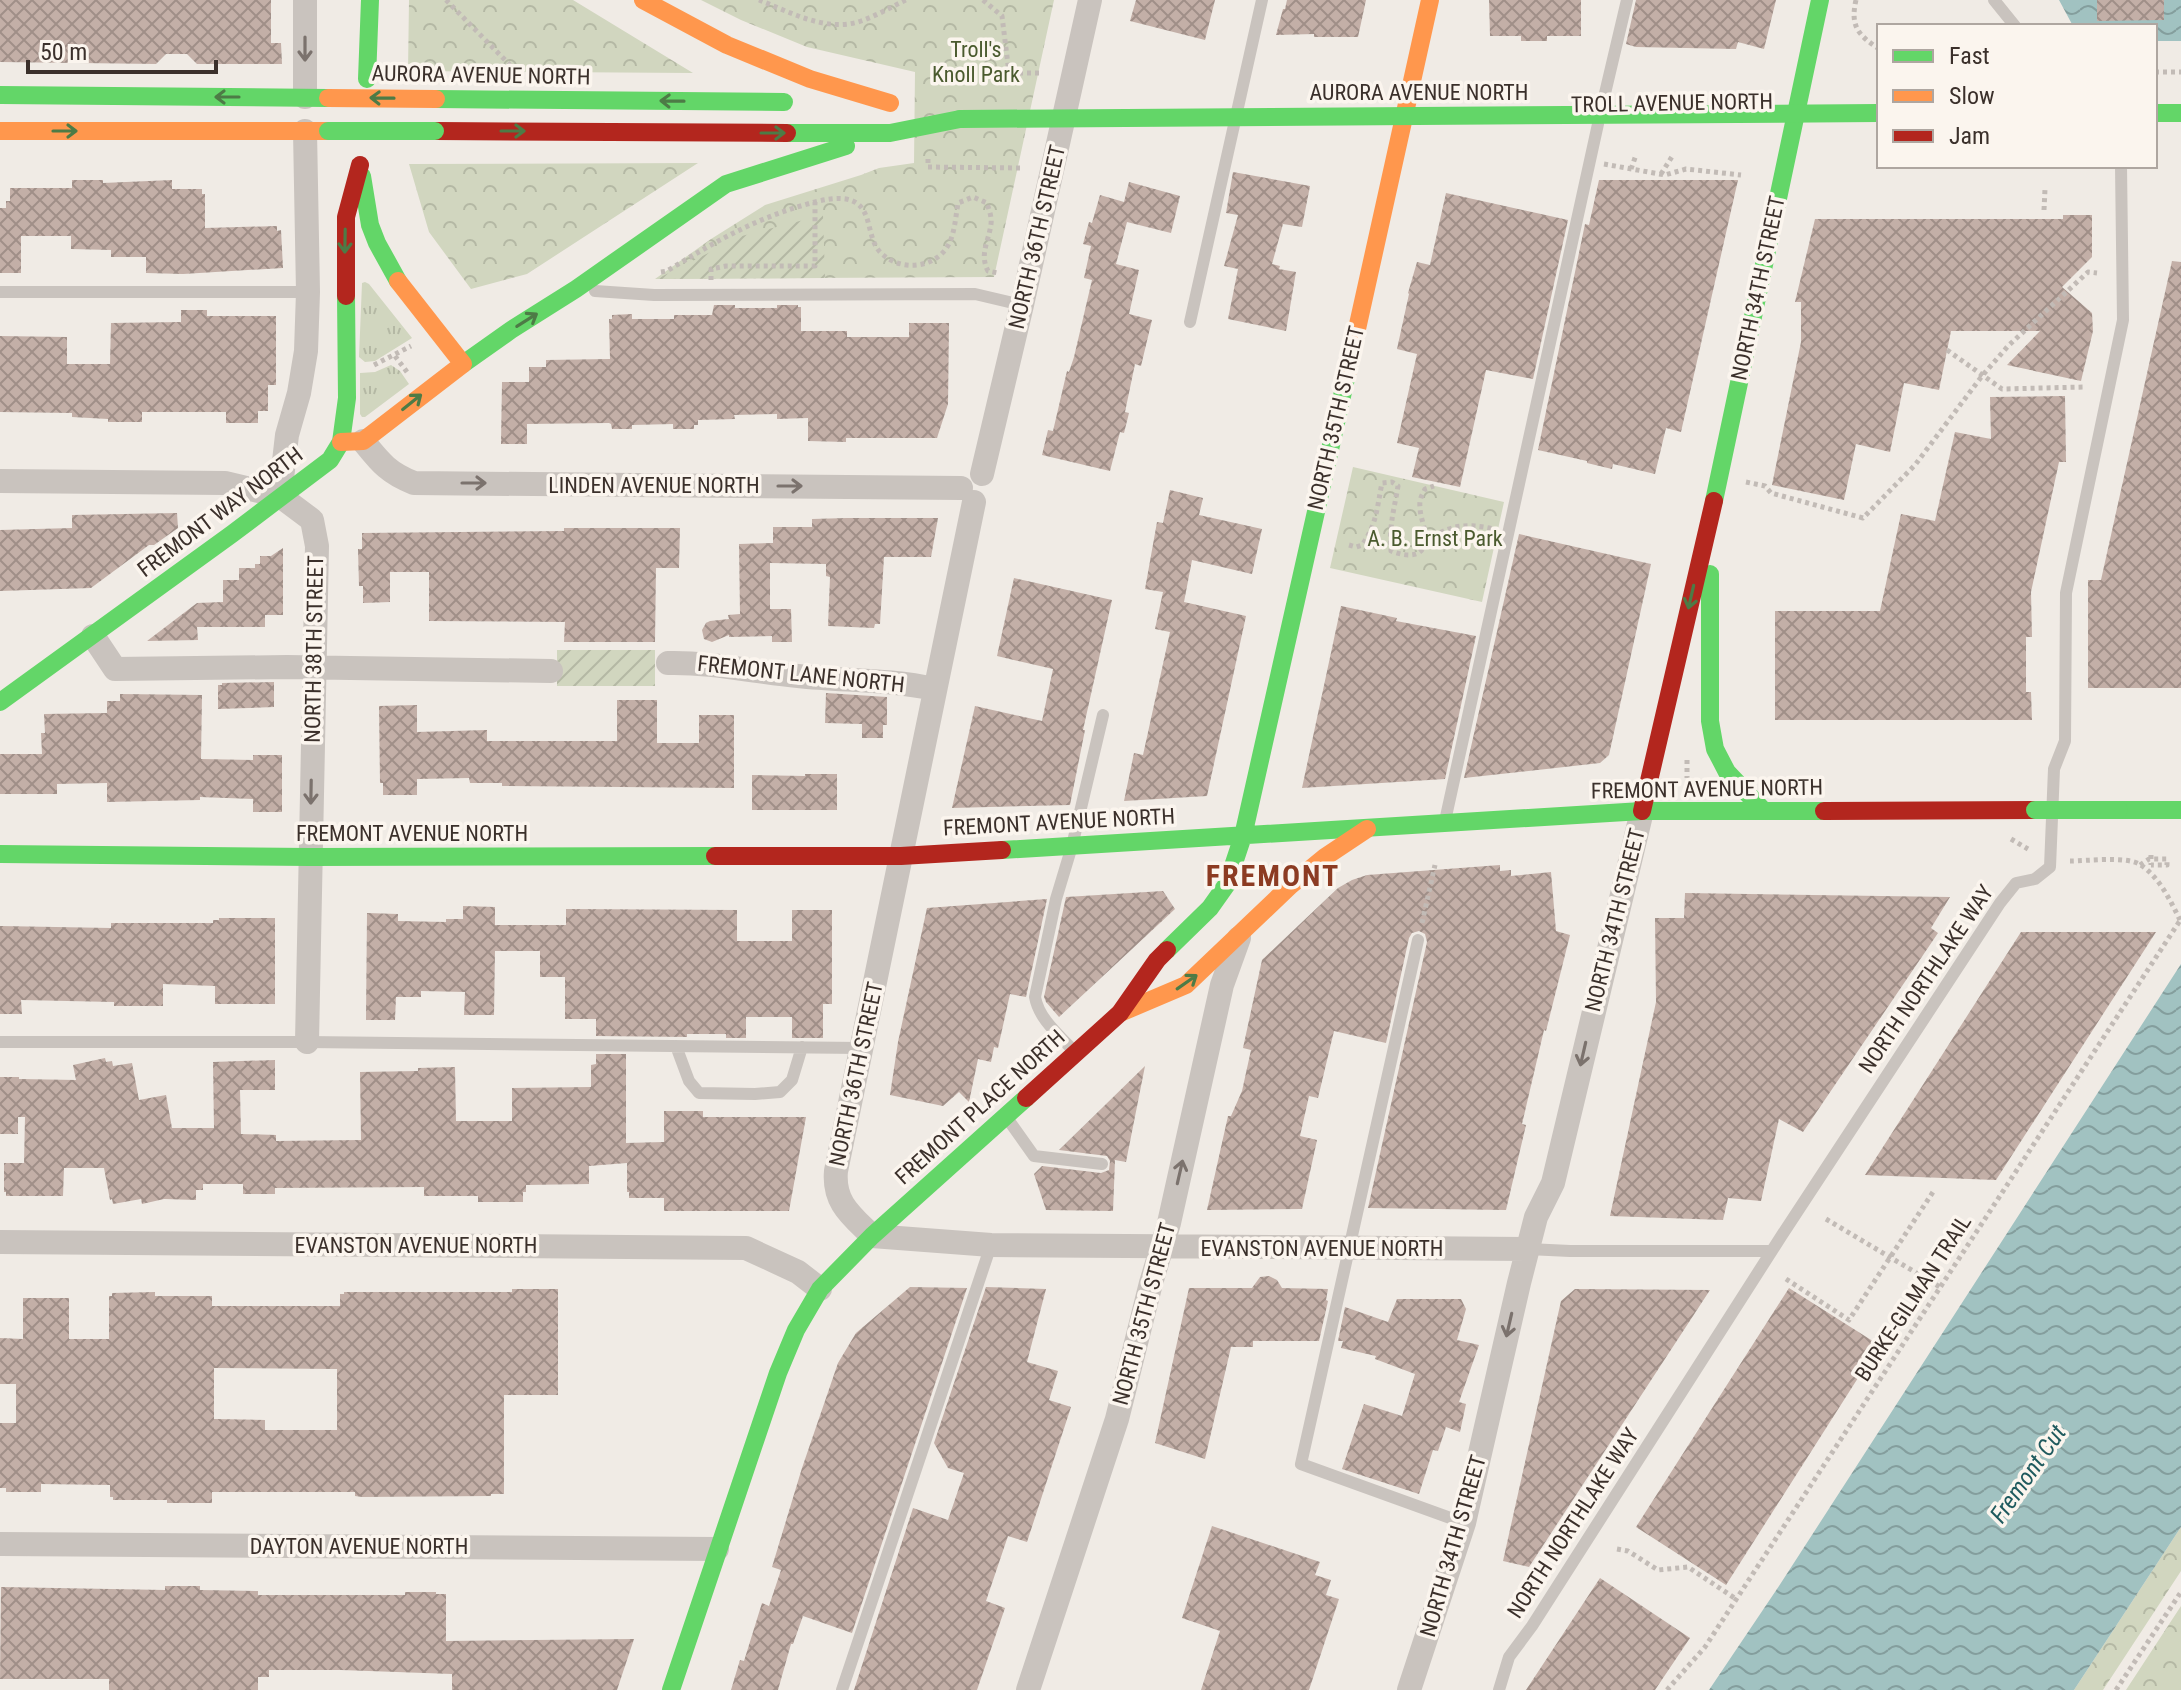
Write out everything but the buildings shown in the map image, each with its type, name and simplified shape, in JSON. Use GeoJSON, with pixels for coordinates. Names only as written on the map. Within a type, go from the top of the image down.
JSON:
{"type":"FeatureCollection","features":[{"type":"Feature","properties":{"kind":"main road"},"geometry":{"type":"LineString","coordinates":[[367,79],[370,0]]}},
{"type":"Feature","properties":{"kind":"main road"},"geometry":{"type":"LineString","coordinates":[[643,0],[727,45],[810,79],[904,106]]}},
{"type":"Feature","properties":{"kind":"main road","name":"NORTH 35TH STREET"},"geometry":{"type":"LineString","coordinates":[[1243,836],[1430,0]]}},
{"type":"Feature","properties":{"kind":"main road","name":"NORTH 34TH STREET"},"geometry":{"type":"LineString","coordinates":[[1642,811],[1715,494],[1820,0]]}},
{"type":"Feature","properties":{"kind":"main road","name":"AURORA AVENUE NORTH"},"geometry":{"type":"LineString","coordinates":[[0,95],[795,102]]}},
{"type":"Feature","properties":{"kind":"main road","name":"AURORA AVENUE NORTH"},"geometry":{"type":"LineString","coordinates":[[827,102],[904,106],[960,119]]}},
{"type":"Feature","properties":{"kind":"main road","name":"AURORA AVENUE NORTH"},"geometry":{"type":"LineString","coordinates":[[0,131],[890,133],[960,119],[1877,113]]}},
{"type":"Feature","properties":{"kind":"main road"},"geometry":{"type":"LineString","coordinates":[[2157,113],[2181,113]]}},
{"type":"Feature","properties":{"kind":"main road","name":"FREMONT WAY NORTH"},"geometry":{"type":"LineString","coordinates":[[0,702],[232,534],[352,442],[726,184],[890,133]]}},
{"type":"Feature","properties":{"kind":"main road"},"geometry":{"type":"LineString","coordinates":[[352,442],[347,398],[344,250],[346,217],[360,165],[370,224],[379,250],[396,279],[463,364]]}},
{"type":"Feature","properties":{"kind":"main road"},"geometry":{"type":"LineString","coordinates":[[1715,494],[1710,581],[1710,721],[1720,760],[1727,772],[1763,810]]}},
{"type":"Feature","properties":{"kind":"main road","name":"FREMONT AVENUE NORTH"},"geometry":{"type":"LineString","coordinates":[[0,854],[901,856],[1642,811],[2181,810]]}},
{"type":"Feature","properties":{"kind":"main road","name":"FREMONT PLACE NORTH"},"geometry":{"type":"LineString","coordinates":[[1120,1013],[1186,985],[1314,866],[1368,828]]}},
{"type":"Feature","properties":{"kind":"main road","name":"FREMONT PLACE NORTH"},"geometry":{"type":"LineString","coordinates":[[872,1236],[1120,1013],[1157,960],[1210,908],[1227,884],[1243,836]]}},
{"type":"Feature","properties":{"kind":"main road"},"geometry":{"type":"LineString","coordinates":[[671,1690],[786,1351],[820,1289],[872,1236]]}},
{"type":"Feature","properties":{"kind":"street"},"geometry":{"type":"LineString","coordinates":[[305,0],[316,98]]}},
{"type":"Feature","properties":{"kind":"street","name":"NORTH 36TH STREET"},"geometry":{"type":"LineString","coordinates":[[872,1236],[838,1199],[835,1181],[934,689],[967,495],[962,481],[974,472],[982,474],[1090,0]]}},
{"type":"Feature","properties":{"kind":"street","name":"TROLL AVENUE NORTH"},"geometry":{"type":"LineString","coordinates":[[1066,106],[1602,105],[1798,101]]}},
{"type":"Feature","properties":{"kind":"street"},"geometry":{"type":"LineString","coordinates":[[0,481],[225,483],[280,496],[287,435],[299,393],[306,351],[316,131]]}},
{"type":"Feature","properties":{"kind":"street","name":"LINDEN AVENUE NORTH"},"geometry":{"type":"LineString","coordinates":[[352,442],[397,477],[414,483],[967,495]]}},
{"type":"Feature","properties":{"kind":"street","name":"NORTH 38TH STREET"},"geometry":{"type":"LineString","coordinates":[[280,496],[312,520],[317,546],[307,1042]]}},
{"type":"Feature","properties":{"kind":"street"},"geometry":{"type":"LineString","coordinates":[[93,636],[115,669],[313,667],[551,671]]}},
{"type":"Feature","properties":{"kind":"street","name":"FREMONT LANE NORTH"},"geometry":{"type":"LineString","coordinates":[[668,663],[702,662],[797,676],[909,683],[934,689]]}},
{"type":"Feature","properties":{"kind":"street","name":"NORTH 34TH STREET"},"geometry":{"type":"LineString","coordinates":[[1409,1690],[1464,1523],[1536,1217],[1553,1183],[1642,811]]}},
{"type":"Feature","properties":{"kind":"street","name":"NORTH 35TH STREET"},"geometry":{"type":"LineString","coordinates":[[1028,1690],[1117,1419],[1169,1223],[1222,985],[1241,933]]}},
{"type":"Feature","properties":{"kind":"street","name":"EVANSTON AVENUE NORTH"},"geometry":{"type":"LineString","coordinates":[[872,1236],[991,1245],[1528,1249]]}},
{"type":"Feature","properties":{"kind":"street","name":"EVANSTON AVENUE NORTH"},"geometry":{"type":"LineString","coordinates":[[0,1242],[746,1248],[798,1272],[820,1289]]}},
{"type":"Feature","properties":{"kind":"street","name":"DAYTON AVENUE NORTH"},"geometry":{"type":"LineString","coordinates":[[0,1544],[717,1549]]}},
{"type":"Feature","properties":{"kind":"lane"},"geometry":{"type":"LineString","coordinates":[[1190,322],[1262,0]]}},
{"type":"Feature","properties":{"kind":"lane"},"geometry":{"type":"LineString","coordinates":[[1444,823],[1627,0]]}},
{"type":"Feature","properties":{"kind":"lane"},"geometry":{"type":"LineString","coordinates":[[1994,0],[2013,24]]}},
{"type":"Feature","properties":{"kind":"lane"},"geometry":{"type":"LineString","coordinates":[[1798,101],[1836,100]]}},
{"type":"Feature","properties":{"kind":"lane","name":"NORTH NORTHLAKE WAY"},"geometry":{"type":"LineString","coordinates":[[1499,1690],[1509,1657],[2000,903],[2016,883],[2035,879],[2052,862],[2054,769],[2065,741],[2066,593],[2123,320],[2121,168]]}},
{"type":"Feature","properties":{"kind":"lane"},"geometry":{"type":"LineString","coordinates":[[576,289],[654,295],[975,294],[1022,305]]}},
{"type":"Feature","properties":{"kind":"lane"},"geometry":{"type":"LineString","coordinates":[[0,292],[308,292]]}},
{"type":"Feature","properties":{"kind":"lane"},"geometry":{"type":"LineString","coordinates":[[1076,1053],[1042,1016],[1035,997],[1056,899],[1103,715]]}},
{"type":"Feature","properties":{"kind":"lane"},"geometry":{"type":"LineString","coordinates":[[1418,940],[1301,1464],[1464,1523]]}},
{"type":"Feature","properties":{"kind":"lane"},"geometry":{"type":"LineString","coordinates":[[0,1042],[861,1048]]}},
{"type":"Feature","properties":{"kind":"lane"},"geometry":{"type":"LineString","coordinates":[[676,1046],[689,1081],[699,1093],[755,1094],[780,1092],[792,1080],[802,1047]]}},
{"type":"Feature","properties":{"kind":"lane"},"geometry":{"type":"LineString","coordinates":[[1005,1116],[1034,1156],[1102,1164]]}},
{"type":"Feature","properties":{"kind":"lane"},"geometry":{"type":"LineString","coordinates":[[842,1690],[991,1245]]}},
{"type":"Feature","properties":{"kind":"lane","name":"EVANSTON AVENUE NORTH"},"geometry":{"type":"LineString","coordinates":[[1528,1249],[1772,1251]]}},
{"type":"Feature","properties":{"kind":"path"},"geometry":{"type":"LineString","coordinates":[[446,0],[509,64]]}},
{"type":"Feature","properties":{"kind":"path"},"geometry":{"type":"LineString","coordinates":[[759,0],[816,21],[840,25],[860,22],[906,0]]}},
{"type":"Feature","properties":{"kind":"path"},"geometry":{"type":"LineString","coordinates":[[983,0],[1002,16],[1009,73]]}},
{"type":"Feature","properties":{"kind":"path"},"geometry":{"type":"LineString","coordinates":[[1856,0],[1853,15],[1859,33],[1877,47]]}},
{"type":"Feature","properties":{"kind":"path"},"geometry":{"type":"LineString","coordinates":[[2157,72],[2181,72]]}},
{"type":"Feature","properties":{"kind":"path"},"geometry":{"type":"LineString","coordinates":[[933,83],[933,73],[1043,73]]}},
{"type":"Feature","properties":{"kind":"path"},"geometry":{"type":"LineString","coordinates":[[1631,169],[1636,155]]}},
{"type":"Feature","properties":{"kind":"path"},"geometry":{"type":"LineString","coordinates":[[1661,174],[1673,155]]}},
{"type":"Feature","properties":{"kind":"path"},"geometry":{"type":"LineString","coordinates":[[928,159],[928,167],[1020,168]]}},
{"type":"Feature","properties":{"kind":"path"},"geometry":{"type":"LineString","coordinates":[[1605,164],[1665,175],[1686,169],[1741,175]]}},
{"type":"Feature","properties":{"kind":"path"},"geometry":{"type":"LineString","coordinates":[[2044,210],[2045,189]]}},
{"type":"Feature","properties":{"kind":"path"},"geometry":{"type":"LineString","coordinates":[[652,279],[717,240],[770,215],[835,198],[851,200],[865,212],[874,243],[880,252],[906,266],[920,266],[938,258],[950,242],[958,203],[973,197],[987,203],[992,220],[984,250],[985,265],[988,271],[998,273]]}},
{"type":"Feature","properties":{"kind":"path"},"geometry":{"type":"LineString","coordinates":[[711,280],[711,269],[726,266],[815,266],[815,202]]}},
{"type":"Feature","properties":{"kind":"path"},"geometry":{"type":"LineString","coordinates":[[1738,481],[1765,486],[1771,493],[1863,518],[1915,465],[2008,346],[2088,272],[2097,273]]}},
{"type":"Feature","properties":{"kind":"path"},"geometry":{"type":"LineString","coordinates":[[359,365],[375,365],[415,343]]}},
{"type":"Feature","properties":{"kind":"path"},"geometry":{"type":"LineString","coordinates":[[1947,350],[2002,389],[2084,387]]}},
{"type":"Feature","properties":{"kind":"path"},"geometry":{"type":"LineString","coordinates":[[1349,545],[1362,545],[1370,534],[1377,515],[1382,483],[1392,482],[1398,486],[1390,522],[1391,551],[1408,557],[1419,553],[1424,546],[1425,535],[1420,499],[1425,489],[1434,486]]}},
{"type":"Feature","properties":{"kind":"path"},"geometry":{"type":"LineString","coordinates":[[1425,535],[1435,536],[1455,527],[1491,528]]}},
{"type":"Feature","properties":{"kind":"path"},"geometry":{"type":"LineString","coordinates":[[1687,759],[1687,778]]}},
{"type":"Feature","properties":{"kind":"path"},"geometry":{"type":"LineString","coordinates":[[2140,865],[2149,859],[2167,859],[2167,865],[2151,865],[2151,855]]}},
{"type":"Feature","properties":{"kind":"path"},"geometry":{"type":"LineString","coordinates":[[2070,861],[2130,861],[2140,865],[2167,894],[2180,920]]}},
{"type":"Feature","properties":{"kind":"path"},"geometry":{"type":"LineString","coordinates":[[1424,912],[1435,865]]}},
{"type":"Feature","properties":{"kind":"path","name":"BURKE-GILMAN TRAIL"},"geometry":{"type":"LineString","coordinates":[[1667,1690],[1705,1647],[2180,920]]}},
{"type":"Feature","properties":{"kind":"path"},"geometry":{"type":"LineString","coordinates":[[1786,1279],[1849,1320],[1933,1192]]}},
{"type":"Feature","properties":{"kind":"path"},"geometry":{"type":"LineString","coordinates":[[1826,1219],[1940,1287]]}},
{"type":"Feature","properties":{"kind":"path"},"geometry":{"type":"LineString","coordinates":[[1617,1549],[1628,1551],[1658,1570],[1688,1567],[1736,1599]]}},
{"type":"Feature","properties":{"kind":"path"},"geometry":{"type":"LineString","coordinates":[[2116,1690],[2181,1592]]}},
{"type":"Feature","properties":{"kind":"green space"},"geometry":{"type":"Polygon","coordinates":[[[409,0],[573,0],[693,73],[408,71],[409,0]]]}},
{"type":"Feature","properties":{"kind":"green space","name":"Troll's Knoll Park"},"geometry":{"type":"Polygon","coordinates":[[[701,0],[1054,0],[994,277],[655,279],[765,205],[879,168],[914,163],[915,72],[807,47],[701,0]]]}},
{"type":"Feature","properties":{"kind":"green space"},"geometry":{"type":"Polygon","coordinates":[[[698,163],[527,274],[471,289],[429,232],[409,164],[698,163]]]}},
{"type":"Feature","properties":{"kind":"green space"},"geometry":{"type":"Polygon","coordinates":[[[823,215],[825,278],[657,279],[742,236],[823,215]]]}},
{"type":"Feature","properties":{"kind":"green space"},"geometry":{"type":"Polygon","coordinates":[[[365,282],[412,338],[375,361],[365,362],[359,357],[362,283],[365,282]]]}},
{"type":"Feature","properties":{"kind":"green space"},"geometry":{"type":"Polygon","coordinates":[[[391,365],[400,371],[409,384],[362,417],[360,373],[375,372],[391,365]]]}},
{"type":"Feature","properties":{"kind":"green space","name":"A. B. Ernst Park"},"geometry":{"type":"Polygon","coordinates":[[[1353,467],[1504,502],[1482,602],[1330,568],[1353,467]]]}},
{"type":"Feature","properties":{"kind":"green space"},"geometry":{"type":"Polygon","coordinates":[[[557,650],[655,650],[655,686],[557,686],[557,650]]]}},
{"type":"Feature","properties":{"kind":"green space"},"geometry":{"type":"Polygon","coordinates":[[[2181,1527],[2181,1571],[2103,1690],[2074,1690],[2181,1527]]]}},
{"type":"Feature","properties":{"kind":"green space"},"geometry":{"type":"Polygon","coordinates":[[[2181,1606],[2181,1690],[2126,1690],[2181,1606]]]}},
{"type":"Feature","properties":{"kind":"water"},"geometry":{"type":"Polygon","coordinates":[[[2059,0],[2181,0],[2181,41],[2157,41],[2157,24],[2072,24],[2059,0]]]}},
{"type":"Feature","properties":{"kind":"water","name":"Fremont Cut"},"geometry":{"type":"Polygon","coordinates":[[[2181,964],[2181,1527],[2074,1690],[1709,1690],[1779,1586],[2181,964]]]}},
{"type":"Feature","properties":{"kind":"traffic: fast"},"geometry":{"type":"LineString","coordinates":[[367,79],[370,0]]}},
{"type":"Feature","properties":{"kind":"traffic: fast"},"geometry":{"type":"LineString","coordinates":[[1714,501],[1820,0]]}},
{"type":"Feature","properties":{"kind":"traffic: fast"},"geometry":{"type":"LineString","coordinates":[[0,95],[328,98]]}},
{"type":"Feature","properties":{"kind":"traffic: fast"},"geometry":{"type":"LineString","coordinates":[[436,99],[784,102]]}},
{"type":"Feature","properties":{"kind":"traffic: fast"},"geometry":{"type":"LineString","coordinates":[[960,119],[1877,113]]}},
{"type":"Feature","properties":{"kind":"traffic: fast"},"geometry":{"type":"LineString","coordinates":[[2157,113],[2181,113]]}},
{"type":"Feature","properties":{"kind":"traffic: fast"},"geometry":{"type":"LineString","coordinates":[[787,133],[890,133],[960,119]]}},
{"type":"Feature","properties":{"kind":"traffic: fast"},"geometry":{"type":"LineString","coordinates":[[328,131],[435,131]]}},
{"type":"Feature","properties":{"kind":"traffic: fast"},"geometry":{"type":"LineString","coordinates":[[463,364],[726,184],[846,146]]}},
{"type":"Feature","properties":{"kind":"traffic: fast"},"geometry":{"type":"LineString","coordinates":[[362,176],[370,225],[398,281]]}},
{"type":"Feature","properties":{"kind":"traffic: fast"},"geometry":{"type":"LineString","coordinates":[[0,702],[330,460],[341,442],[347,398],[346,296]]}},
{"type":"Feature","properties":{"kind":"traffic: fast"},"geometry":{"type":"LineString","coordinates":[[1167,950],[1210,908],[1227,884],[1243,836],[1347,374]]}},
{"type":"Feature","properties":{"kind":"traffic: fast"},"geometry":{"type":"LineString","coordinates":[[1710,574],[1710,721],[1715,749],[1727,772],[1763,810]]}},
{"type":"Feature","properties":{"kind":"traffic: fast"},"geometry":{"type":"LineString","coordinates":[[2035,810],[2119,810]]}},
{"type":"Feature","properties":{"kind":"traffic: fast"},"geometry":{"type":"LineString","coordinates":[[2119,810],[2181,810]]}},
{"type":"Feature","properties":{"kind":"traffic: fast"},"geometry":{"type":"LineString","coordinates":[[1002,850],[1642,811],[1824,811]]}},
{"type":"Feature","properties":{"kind":"traffic: fast"},"geometry":{"type":"LineString","coordinates":[[0,854],[715,856]]}},
{"type":"Feature","properties":{"kind":"traffic: fast"},"geometry":{"type":"LineString","coordinates":[[671,1690],[778,1373],[796,1330],[820,1289],[872,1236],[1026,1098]]}},
{"type":"Feature","properties":{"kind":"traffic: slow"},"geometry":{"type":"LineString","coordinates":[[643,0],[727,45],[810,79],[890,103]]}},
{"type":"Feature","properties":{"kind":"traffic: slow"},"geometry":{"type":"LineString","coordinates":[[1347,374],[1430,0]]}},
{"type":"Feature","properties":{"kind":"traffic: slow"},"geometry":{"type":"LineString","coordinates":[[328,98],[436,99]]}},
{"type":"Feature","properties":{"kind":"traffic: slow"},"geometry":{"type":"LineString","coordinates":[[0,131],[328,131]]}},
{"type":"Feature","properties":{"kind":"traffic: slow"},"geometry":{"type":"LineString","coordinates":[[341,442],[363,441],[463,364],[398,281]]}},
{"type":"Feature","properties":{"kind":"traffic: slow"},"geometry":{"type":"LineString","coordinates":[[1120,1013],[1186,985],[1291,885],[1367,829]]}},
{"type":"Feature","properties":{"kind":"traffic: jam"},"geometry":{"type":"LineString","coordinates":[[435,131],[787,133]]}},
{"type":"Feature","properties":{"kind":"traffic: jam"},"geometry":{"type":"LineString","coordinates":[[346,296],[346,217],[360,165]]}},
{"type":"Feature","properties":{"kind":"traffic: jam"},"geometry":{"type":"LineString","coordinates":[[1642,811],[1714,501]]}},
{"type":"Feature","properties":{"kind":"traffic: jam"},"geometry":{"type":"LineString","coordinates":[[1824,811],[2035,810]]}},
{"type":"Feature","properties":{"kind":"traffic: jam"},"geometry":{"type":"LineString","coordinates":[[715,856],[901,856],[1002,850]]}},
{"type":"Feature","properties":{"kind":"traffic: jam"},"geometry":{"type":"LineString","coordinates":[[1026,1098],[1120,1013],[1167,950]]}},
{"type":"Feature","properties":{"kind":"district","name":"FREMONT"},"geometry":{"type":"Point","coordinates":[1273,875]}}]}
